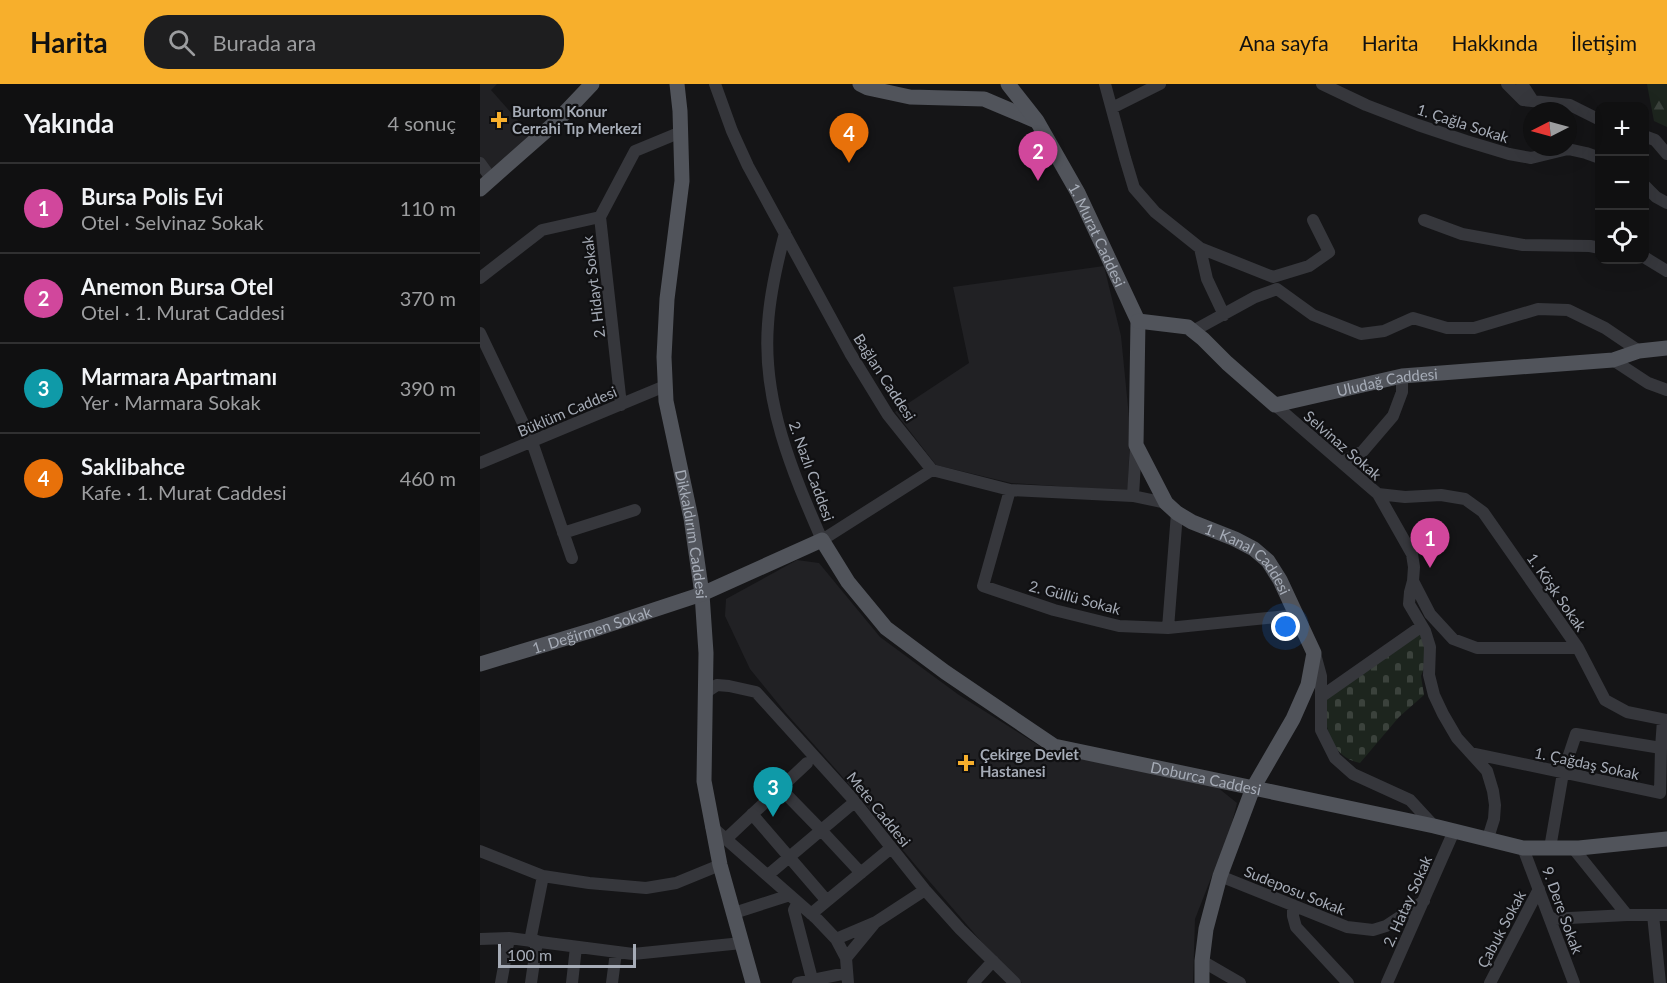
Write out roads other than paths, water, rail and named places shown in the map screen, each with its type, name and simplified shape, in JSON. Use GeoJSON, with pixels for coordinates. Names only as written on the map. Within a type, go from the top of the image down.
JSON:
{"type":"FeatureCollection","features":[{"type":"Feature","properties":{"kind":"main road","name":"Dikkaldırım Caddesi"},"geometry":{"type":"LineString","coordinates":[[677,84],[682,181],[667,299],[664,357],[666,401],[691,518],[702,594],[706,653],[704,781],[720,865],[753,983]]}},
{"type":"Feature","properties":{"kind":"main road"},"geometry":{"type":"LineString","coordinates":[[860,84],[868,88],[910,97],[984,99],[1037,121]]}},
{"type":"Feature","properties":{"kind":"main road"},"geometry":{"type":"LineString","coordinates":[[984,99],[1001,84]]}},
{"type":"Feature","properties":{"kind":"main road","name":"1. Murat Caddesi"},"geometry":{"type":"LineString","coordinates":[[1008,84],[1037,121],[1078,193],[1138,321]]}},
{"type":"Feature","properties":{"kind":"main road"},"geometry":{"type":"LineString","coordinates":[[480,189],[556,122],[590,85]]}},
{"type":"Feature","properties":{"kind":"main road"},"geometry":{"type":"LineString","coordinates":[[483,172],[520,153]]}},
{"type":"Feature","properties":{"kind":"main road"},"geometry":{"type":"LineString","coordinates":[[1171,508],[1136,445],[1138,321],[1188,327],[1275,405]]}},
{"type":"Feature","properties":{"kind":"main road","name":"Uludağ Caddesi"},"geometry":{"type":"LineString","coordinates":[[1275,405],[1402,376],[1613,360],[1639,351],[1667,348]]}},
{"type":"Feature","properties":{"kind":"main road","name":"1. Kanal Caddesi"},"geometry":{"type":"LineString","coordinates":[[1171,508],[1192,522],[1254,549],[1268,561],[1280,579],[1314,653]]}},
{"type":"Feature","properties":{"kind":"main road","name":"1. Değirmen Sokak"},"geometry":{"type":"LineString","coordinates":[[481,660],[593,630],[702,594],[822,540]]}},
{"type":"Feature","properties":{"kind":"main road","name":"Doburca Caddesi"},"geometry":{"type":"LineString","coordinates":[[822,540],[848,582],[886,628],[945,672],[1054,746],[1434,825],[1523,848],[1573,848],[1667,839]]}},
{"type":"Feature","properties":{"kind":"main road"},"geometry":{"type":"LineString","coordinates":[[1202,983],[1206,929],[1220,876],[1253,788],[1293,719],[1308,685],[1314,653]]}},
{"type":"Feature","properties":{"kind":"street","name":"Bağlan Caddesi"},"geometry":{"type":"LineString","coordinates":[[715,84],[740,148],[850,353],[888,415],[932,470]]}},
{"type":"Feature","properties":{"kind":"street"},"geometry":{"type":"LineString","coordinates":[[1105,84],[1134,188],[1155,212],[1200,248],[1273,277],[1309,266],[1329,252],[1313,220]]}},
{"type":"Feature","properties":{"kind":"street"},"geometry":{"type":"LineString","coordinates":[[1112,108],[1160,84]]}},
{"type":"Feature","properties":{"kind":"street","name":"1. Çağla Sokak"},"geometry":{"type":"LineString","coordinates":[[1322,84],[1366,105],[1418,125],[1509,154],[1531,158],[1568,149],[1595,156]]}},
{"type":"Feature","properties":{"kind":"street"},"geometry":{"type":"LineString","coordinates":[[1507,84],[1523,100],[1570,105],[1595,118]]}},
{"type":"Feature","properties":{"kind":"street"},"geometry":{"type":"LineString","coordinates":[[1522,84],[1533,101]]}},
{"type":"Feature","properties":{"kind":"street","name":"2. Hidayt Sokak"},"geometry":{"type":"LineString","coordinates":[[621,405],[600,217],[634,151],[681,132]]}},
{"type":"Feature","properties":{"kind":"street"},"geometry":{"type":"LineString","coordinates":[[1649,138],[1655,140],[1667,154]]}},
{"type":"Feature","properties":{"kind":"street"},"geometry":{"type":"LineString","coordinates":[[1649,190],[1667,203]]}},
{"type":"Feature","properties":{"kind":"street"},"geometry":{"type":"LineString","coordinates":[[480,278],[542,230],[600,217]]}},
{"type":"Feature","properties":{"kind":"street"},"geometry":{"type":"LineString","coordinates":[[1424,220],[1462,234],[1523,245],[1595,247]]}},
{"type":"Feature","properties":{"kind":"street","name":"2. Nazlı Caddesi"},"geometry":{"type":"LineString","coordinates":[[785,233],[774,275],[768,325],[773,405],[793,473],[822,540]]}},
{"type":"Feature","properties":{"kind":"street"},"geometry":{"type":"LineString","coordinates":[[1200,248],[1207,279],[1224,315]]}},
{"type":"Feature","properties":{"kind":"street"},"geometry":{"type":"LineString","coordinates":[[1649,260],[1667,271]]}},
{"type":"Feature","properties":{"kind":"street"},"geometry":{"type":"LineString","coordinates":[[1273,277],[1277,290],[1312,315],[1361,334],[1384,331],[1413,318],[1447,328],[1474,328],[1538,309],[1568,310],[1605,328],[1639,351]]}},
{"type":"Feature","properties":{"kind":"street"},"geometry":{"type":"LineString","coordinates":[[1193,331],[1255,297],[1277,290]]}},
{"type":"Feature","properties":{"kind":"street"},"geometry":{"type":"LineString","coordinates":[[480,333],[532,442],[572,558]]}},
{"type":"Feature","properties":{"kind":"street"},"geometry":{"type":"LineString","coordinates":[[1613,360],[1648,383],[1667,390]]}},
{"type":"Feature","properties":{"kind":"street"},"geometry":{"type":"LineString","coordinates":[[1341,462],[1363,451],[1393,416],[1402,392],[1402,376]]}},
{"type":"Feature","properties":{"kind":"street","name":"Büklüm Caddesi"},"geometry":{"type":"LineString","coordinates":[[480,463],[665,386]]}},
{"type":"Feature","properties":{"kind":"street","name":"Selvinaz Sokak"},"geometry":{"type":"LineString","coordinates":[[1275,405],[1378,494],[1412,554],[1414,567],[1409,604],[1422,626],[1430,647],[1429,675],[1434,696],[1457,738],[1487,771],[1493,791],[1494,819],[1488,838]]}},
{"type":"Feature","properties":{"kind":"street"},"geometry":{"type":"LineString","coordinates":[[1133,496],[1136,445]]}},
{"type":"Feature","properties":{"kind":"street"},"geometry":{"type":"LineString","coordinates":[[822,540],[932,470],[1010,490],[1133,496],[1171,508],[1168,628]]}},
{"type":"Feature","properties":{"kind":"street","name":"2. Güllü Sokak"},"geometry":{"type":"LineString","coordinates":[[1010,490],[983,586],[1054,609],[1119,626],[1168,628],[1297,615]]}},
{"type":"Feature","properties":{"kind":"street","name":"1. Köşk Sokak"},"geometry":{"type":"LineString","coordinates":[[1378,494],[1405,497],[1442,495],[1465,499],[1483,512],[1578,648]]}},
{"type":"Feature","properties":{"kind":"street"},"geometry":{"type":"LineString","coordinates":[[563,533],[635,510]]}},
{"type":"Feature","properties":{"kind":"street","name":"1. Köşk Sokak"},"geometry":{"type":"LineString","coordinates":[[1413,581],[1431,614],[1454,639],[1477,648],[1578,648]]}},
{"type":"Feature","properties":{"kind":"street"},"geometry":{"type":"LineString","coordinates":[[1322,696],[1422,626]]}},
{"type":"Feature","properties":{"kind":"street"},"geometry":{"type":"LineString","coordinates":[[1578,648],[1605,700],[1628,712],[1665,720]]}},
{"type":"Feature","properties":{"kind":"street"},"geometry":{"type":"LineString","coordinates":[[1314,653],[1321,676],[1320,730],[1335,758],[1353,774],[1410,800],[1434,825]]}},
{"type":"Feature","properties":{"kind":"street","name":"Mete Caddesi"},"geometry":{"type":"LineString","coordinates":[[705,693],[717,685],[756,692],[851,796],[925,890],[960,929],[1015,983]]}},
{"type":"Feature","properties":{"kind":"street","name":"1. Çağdaş Sokak"},"geometry":{"type":"LineString","coordinates":[[1471,753],[1660,793],[1661,748],[1665,720]]}},
{"type":"Feature","properties":{"kind":"street"},"geometry":{"type":"LineString","coordinates":[[1550,848],[1563,773],[1576,734],[1661,748]]}},
{"type":"Feature","properties":{"kind":"street"},"geometry":{"type":"LineString","coordinates":[[726,838],[807,763]]}},
{"type":"Feature","properties":{"kind":"street"},"geometry":{"type":"LineString","coordinates":[[780,788],[861,873]]}},
{"type":"Feature","properties":{"kind":"street"},"geometry":{"type":"LineString","coordinates":[[768,875],[851,805]]}},
{"type":"Feature","properties":{"kind":"street"},"geometry":{"type":"LineString","coordinates":[[752,814],[827,902]]}},
{"type":"Feature","properties":{"kind":"street"},"geometry":{"type":"LineString","coordinates":[[711,825],[794,898],[836,939],[846,958],[847,978],[812,979],[798,983]]}},
{"type":"Feature","properties":{"kind":"street","name":"2. Hatay Sokak"},"geometry":{"type":"LineString","coordinates":[[1387,983],[1454,831]]}},
{"type":"Feature","properties":{"kind":"street"},"geometry":{"type":"LineString","coordinates":[[811,914],[891,848]]}},
{"type":"Feature","properties":{"kind":"street","name":"9. Dere Sokak"},"geometry":{"type":"LineString","coordinates":[[1523,848],[1574,983]]}},
{"type":"Feature","properties":{"kind":"street"},"geometry":{"type":"LineString","coordinates":[[1573,848],[1628,915]]}},
{"type":"Feature","properties":{"kind":"street"},"geometry":{"type":"LineString","coordinates":[[480,851],[543,876],[646,888],[676,883],[720,865]]}},
{"type":"Feature","properties":{"kind":"street"},"geometry":{"type":"LineString","coordinates":[[531,983],[533,941],[543,876]]}},
{"type":"Feature","properties":{"kind":"street","name":"Sudeposu Sokak"},"geometry":{"type":"LineString","coordinates":[[1220,876],[1347,927],[1373,930],[1386,926],[1424,902]]}},
{"type":"Feature","properties":{"kind":"street","name":"Çabuk Sokak"},"geometry":{"type":"LineString","coordinates":[[1490,983],[1539,889]]}},
{"type":"Feature","properties":{"kind":"street"},"geometry":{"type":"LineString","coordinates":[[836,939],[876,922],[925,890]]}},
{"type":"Feature","properties":{"kind":"street"},"geometry":{"type":"LineString","coordinates":[[734,913],[794,898]]}},
{"type":"Feature","properties":{"kind":"street"},"geometry":{"type":"LineString","coordinates":[[794,898],[794,910],[812,979]]}},
{"type":"Feature","properties":{"kind":"street"},"geometry":{"type":"LineString","coordinates":[[1293,905],[1296,927],[1348,983]]}},
{"type":"Feature","properties":{"kind":"street"},"geometry":{"type":"LineString","coordinates":[[1653,915],[1660,983]]}},
{"type":"Feature","properties":{"kind":"street"},"geometry":{"type":"LineString","coordinates":[[1550,919],[1667,915]]}},
{"type":"Feature","properties":{"kind":"street"},"geometry":{"type":"LineString","coordinates":[[846,958],[876,922]]}},
{"type":"Feature","properties":{"kind":"street"},"geometry":{"type":"LineString","coordinates":[[501,983],[509,938]]}},
{"type":"Feature","properties":{"kind":"street"},"geometry":{"type":"LineString","coordinates":[[480,939],[509,938],[633,954],[742,943]]}},
{"type":"Feature","properties":{"kind":"street"},"geometry":{"type":"LineString","coordinates":[[573,983],[576,946]]}},
{"type":"Feature","properties":{"kind":"street"},"geometry":{"type":"LineString","coordinates":[[612,983],[616,952]]}},
{"type":"Feature","properties":{"kind":"street"},"geometry":{"type":"LineString","coordinates":[[973,983],[993,961]]}},
{"type":"Feature","properties":{"kind":"street"},"geometry":{"type":"LineString","coordinates":[[1202,961],[1240,983]]}},
{"type":"Feature","properties":{"kind":"place","name":"Burtom Konur Cerrahi Tıp Merkezi"},"geometry":{"type":"Point","coordinates":[499,120]}},
{"type":"Feature","properties":{"kind":"place","name":"Saklibahce"},"geometry":{"type":"Point","coordinates":[849,163]}},
{"type":"Feature","properties":{"kind":"place","name":"Anemon Bursa Otel"},"geometry":{"type":"Point","coordinates":[1038,181]}},
{"type":"Feature","properties":{"kind":"place","name":"Bursa Polis Evi"},"geometry":{"type":"Point","coordinates":[1430,568]}},
{"type":"Feature","properties":{"kind":"place","name":"Çekirge Devlet Hastanesi"},"geometry":{"type":"Point","coordinates":[966,763]}},
{"type":"Feature","properties":{"kind":"place","name":"Marmara Apartmanı"},"geometry":{"type":"Point","coordinates":[773,817]}}]}
